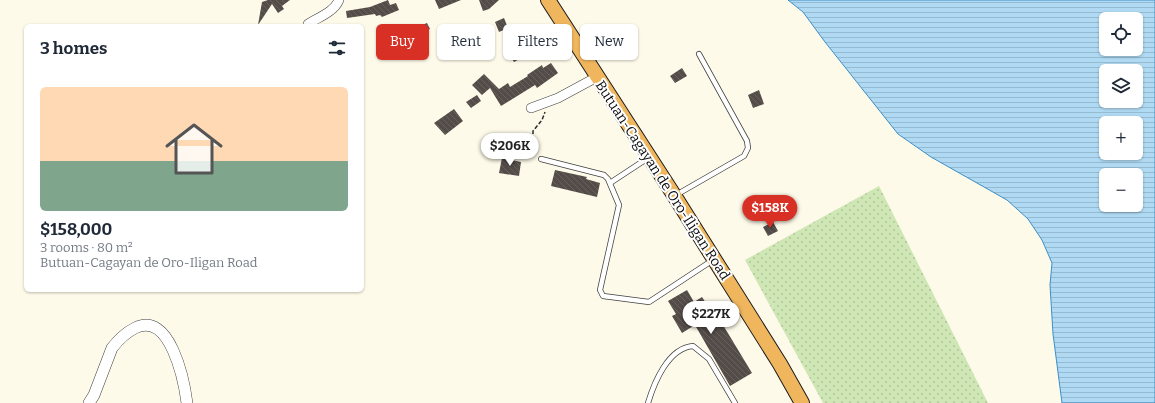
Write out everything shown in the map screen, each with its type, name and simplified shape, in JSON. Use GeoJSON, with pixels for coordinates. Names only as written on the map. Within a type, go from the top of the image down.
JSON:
{"type":"FeatureCollection","features":[{"type":"Feature","properties":{"kind":"highway","name":"Butuan-Cagayan de Oro-Iligan Road"},"geometry":{"type":"LineString","coordinates":[[548,0],[714,259],[780,364],[802,403]]}},
{"type":"Feature","properties":{"kind":"street"},"geometry":{"type":"LineString","coordinates":[[308,24],[328,12],[337,5],[339,0]]}},
{"type":"Feature","properties":{"kind":"street"},"geometry":{"type":"LineString","coordinates":[[531,108],[549,102],[597,77]]}},
{"type":"Feature","properties":{"kind":"street"},"geometry":{"type":"LineString","coordinates":[[89,403],[94,395],[112,348],[122,336],[140,326],[149,325],[156,326],[162,330],[168,340],[177,361],[187,403]]}},
{"type":"Feature","properties":{"kind":"lane"},"geometry":{"type":"LineString","coordinates":[[674,196],[744,156],[748,148],[747,141],[699,54]]}},
{"type":"Feature","properties":{"kind":"lane"},"geometry":{"type":"LineString","coordinates":[[610,182],[649,157]]}},
{"type":"Feature","properties":{"kind":"lane"},"geometry":{"type":"LineString","coordinates":[[541,159],[604,175],[610,182],[617,198],[619,212],[600,290],[603,296],[649,302],[714,259]]}},
{"type":"Feature","properties":{"kind":"lane"},"geometry":{"type":"LineString","coordinates":[[648,403],[655,381],[670,358],[693,346],[709,359],[735,403]]}},
{"type":"Feature","properties":{"kind":"path"},"geometry":{"type":"LineString","coordinates":[[533,134],[533,131],[542,120],[549,102]]}},
{"type":"Feature","properties":{"kind":"green space"},"geometry":{"type":"Polygon","coordinates":[[[879,186],[988,403],[823,403],[745,260],[879,186]]]}},
{"type":"Feature","properties":{"kind":"water"},"geometry":{"type":"Polygon","coordinates":[[[788,0],[1155,0],[1155,403],[1062,403],[1053,334],[1050,285],[1052,263],[1042,240],[1028,219],[1007,200],[931,157],[898,134],[803,12],[788,0]]]}},
{"type":"Feature","properties":{"kind":"building"},"geometry":{"type":"Polygon","coordinates":[[[268,0],[290,0],[282,6],[284,9],[278,13],[272,4],[258,24],[262,2],[268,0]]]}},
{"type":"Feature","properties":{"kind":"building"},"geometry":{"type":"Polygon","coordinates":[[[388,0],[390,5],[396,3],[399,10],[382,17],[380,15],[376,16],[375,14],[347,18],[346,11],[370,7],[388,0]]]}},
{"type":"Feature","properties":{"kind":"building"},"geometry":{"type":"Polygon","coordinates":[[[435,0],[461,0],[439,9],[435,0]]]}},
{"type":"Feature","properties":{"kind":"building"},"geometry":{"type":"Polygon","coordinates":[[[479,0],[499,0],[489,9],[483,11],[479,0]]]}},
{"type":"Feature","properties":{"kind":"building"},"geometry":{"type":"Polygon","coordinates":[[[504,18],[506,24],[503,24],[503,30],[499,32],[495,22],[504,18]]]}},
{"type":"Feature","properties":{"kind":"building"},"geometry":{"type":"Polygon","coordinates":[[[551,63],[558,73],[537,88],[535,85],[501,106],[490,88],[482,95],[472,85],[484,74],[499,89],[508,83],[510,87],[542,65],[543,68],[551,63]]]}},
{"type":"Feature","properties":{"kind":"building"},"geometry":{"type":"Polygon","coordinates":[[[682,68],[687,76],[675,83],[670,76],[682,68]]]}},
{"type":"Feature","properties":{"kind":"building"},"geometry":{"type":"Polygon","coordinates":[[[759,90],[764,104],[753,108],[748,95],[759,90]]]}},
{"type":"Feature","properties":{"kind":"building"},"geometry":{"type":"Polygon","coordinates":[[[477,95],[481,101],[471,108],[466,102],[477,95]]]}},
{"type":"Feature","properties":{"kind":"building"},"geometry":{"type":"Polygon","coordinates":[[[454,109],[463,121],[445,135],[434,123],[454,109]]]}},
{"type":"Feature","properties":{"kind":"building"},"geometry":{"type":"Polygon","coordinates":[[[502,158],[521,162],[519,176],[499,173],[502,158]]]}},
{"type":"Feature","properties":{"kind":"building"},"geometry":{"type":"Polygon","coordinates":[[[555,170],[587,177],[586,179],[600,183],[597,197],[551,186],[555,170]]]}},
{"type":"Feature","properties":{"kind":"building"},"geometry":{"type":"Polygon","coordinates":[[[773,222],[778,231],[768,236],[763,227],[773,222]]]}},
{"type":"Feature","properties":{"kind":"building"},"geometry":{"type":"Polygon","coordinates":[[[687,290],[694,302],[702,297],[715,317],[717,315],[752,373],[730,386],[695,325],[682,333],[672,316],[676,314],[668,301],[687,290]]]}}]}
